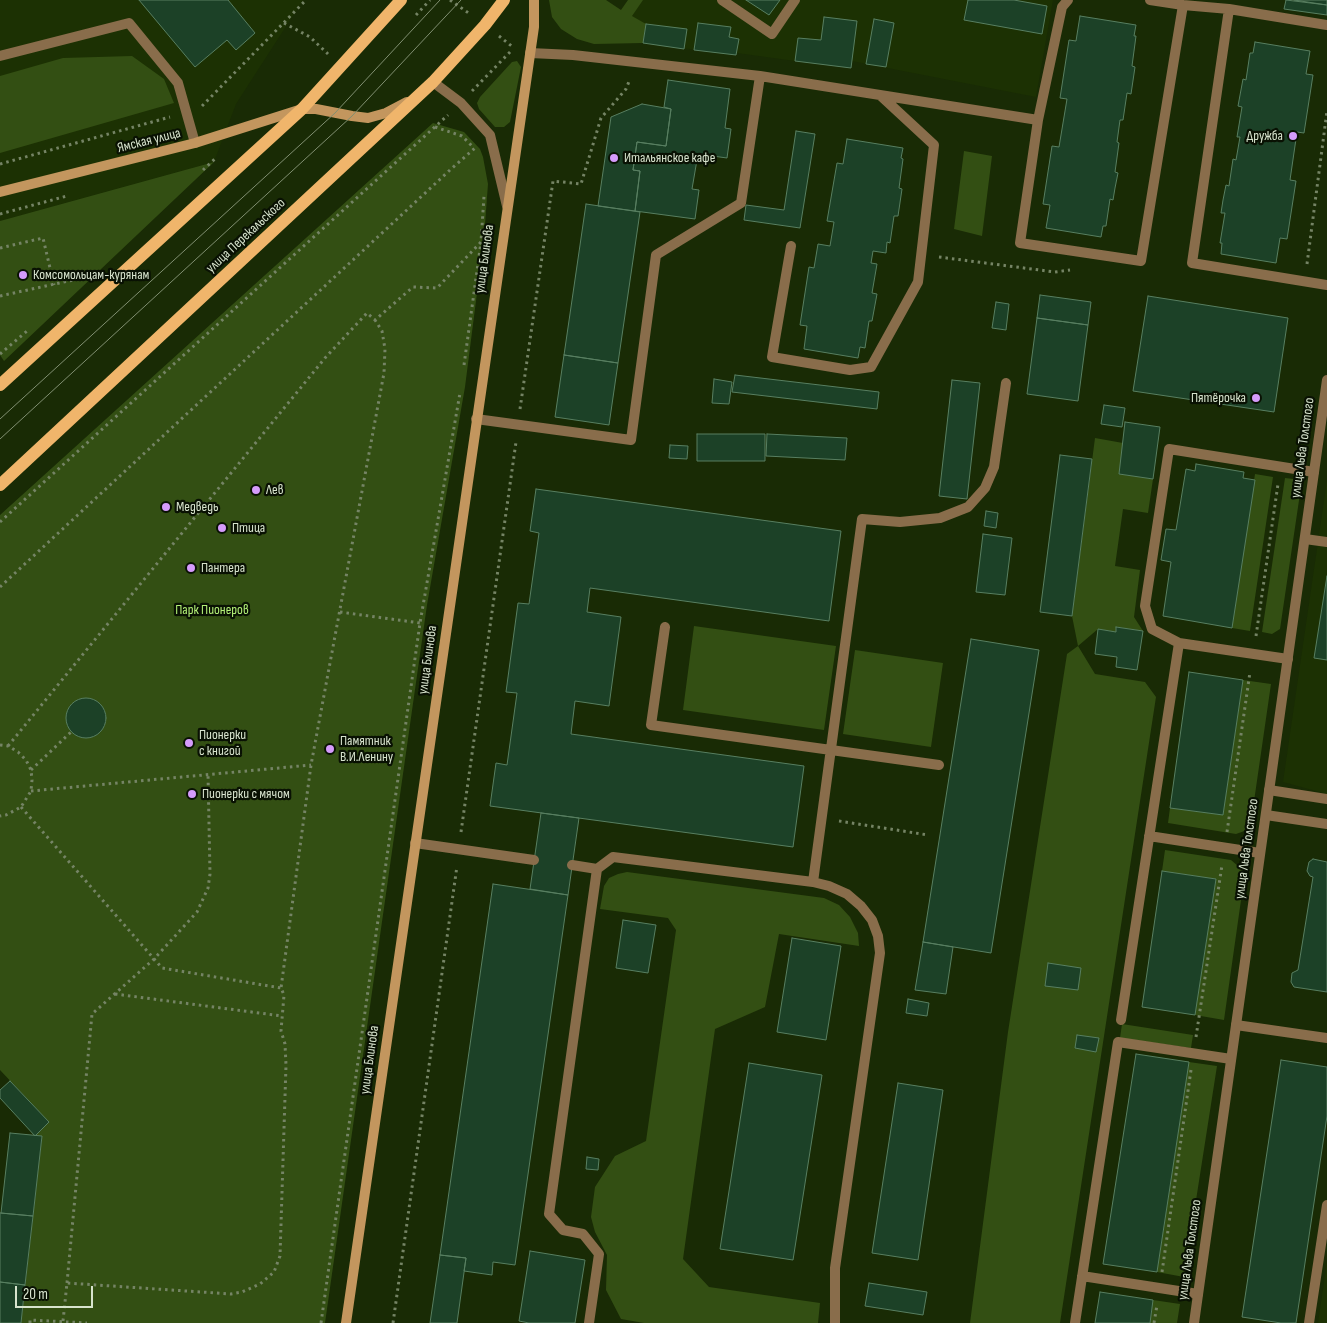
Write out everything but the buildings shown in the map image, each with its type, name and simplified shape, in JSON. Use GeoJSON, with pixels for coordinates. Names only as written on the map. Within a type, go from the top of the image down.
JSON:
{"type":"FeatureCollection","features":[{"type":"Feature","properties":{"kind":"main road"},"geometry":{"type":"LineString","coordinates":[[0,385],[302,109],[401,0]]}},
{"type":"Feature","properties":{"kind":"main road","name":"улица Перекальского"},"geometry":{"type":"LineString","coordinates":[[0,485],[433,82],[485,25],[504,0]]}},
{"type":"Feature","properties":{"kind":"street","name":"улица Блинова"},"geometry":{"type":"LineString","coordinates":[[346,1323],[534,28],[534,0]]}},
{"type":"Feature","properties":{"kind":"street"},"geometry":{"type":"LineString","coordinates":[[722,0],[772,34],[795,0]]}},
{"type":"Feature","properties":{"kind":"street"},"geometry":{"type":"LineString","coordinates":[[1068,0],[1062,7],[1038,120],[1020,243],[1141,261],[1183,5]]}},
{"type":"Feature","properties":{"kind":"street"},"geometry":{"type":"LineString","coordinates":[[1150,0],[1229,9],[1327,25]]}},
{"type":"Feature","properties":{"kind":"street"},"geometry":{"type":"LineString","coordinates":[[1229,9],[1192,263],[1327,285]]}},
{"type":"Feature","properties":{"kind":"street"},"geometry":{"type":"LineString","coordinates":[[0,56],[129,23],[178,83],[195,143]]}},
{"type":"Feature","properties":{"kind":"street"},"geometry":{"type":"LineString","coordinates":[[530,53],[573,55],[760,76],[1038,120]]}},
{"type":"Feature","properties":{"kind":"street"},"geometry":{"type":"LineString","coordinates":[[476,418],[631,440],[656,255],[741,203],[760,76]]}},
{"type":"Feature","properties":{"kind":"street"},"geometry":{"type":"LineString","coordinates":[[302,109],[316,109],[368,118],[386,113],[411,100],[433,82],[461,104],[490,135],[507,206]]}},
{"type":"Feature","properties":{"kind":"street"},"geometry":{"type":"LineString","coordinates":[[791,246],[772,357],[850,370],[871,368],[918,282],[934,145],[880,95]]}},
{"type":"Feature","properties":{"kind":"street","name":"Ямская улица"},"geometry":{"type":"LineString","coordinates":[[0,192],[195,143],[302,109]]}},
{"type":"Feature","properties":{"kind":"street","name":"улица Льва Толстого"},"geometry":{"type":"LineString","coordinates":[[1194,1323],[1327,380]]}},
{"type":"Feature","properties":{"kind":"street"},"geometry":{"type":"LineString","coordinates":[[813,882],[862,520],[900,522],[940,518],[968,507],[985,488],[994,467],[1006,383]]}},
{"type":"Feature","properties":{"kind":"street"},"geometry":{"type":"LineString","coordinates":[[1288,659],[1179,643],[1152,629],[1146,606],[1169,450],[1314,472]]}},
{"type":"Feature","properties":{"kind":"street"},"geometry":{"type":"LineString","coordinates":[[1304,539],[1327,542]]}},
{"type":"Feature","properties":{"kind":"street"},"geometry":{"type":"LineString","coordinates":[[665,627],[651,725],[939,765]]}},
{"type":"Feature","properties":{"kind":"street"},"geometry":{"type":"LineString","coordinates":[[1121,1020],[1179,643]]}},
{"type":"Feature","properties":{"kind":"street"},"geometry":{"type":"LineString","coordinates":[[1269,790],[1327,799]]}},
{"type":"Feature","properties":{"kind":"street"},"geometry":{"type":"LineString","coordinates":[[1266,815],[1327,824]]}},
{"type":"Feature","properties":{"kind":"street"},"geometry":{"type":"LineString","coordinates":[[1149,836],[1260,853]]}},
{"type":"Feature","properties":{"kind":"street"},"geometry":{"type":"LineString","coordinates":[[415,843],[534,860]]}},
{"type":"Feature","properties":{"kind":"street"},"geometry":{"type":"LineString","coordinates":[[572,866],[597,869],[613,857],[813,882],[829,886],[847,894],[861,906],[872,920],[878,936],[880,953],[835,1268],[835,1323]]}},
{"type":"Feature","properties":{"kind":"street"},"geometry":{"type":"LineString","coordinates":[[589,1323],[599,1254],[583,1234],[563,1230],[549,1214],[597,869]]}},
{"type":"Feature","properties":{"kind":"street"},"geometry":{"type":"LineString","coordinates":[[1236,1025],[1327,1038]]}},
{"type":"Feature","properties":{"kind":"street"},"geometry":{"type":"LineString","coordinates":[[1075,1323],[1118,1042],[1231,1059]]}},
{"type":"Feature","properties":{"kind":"street"},"geometry":{"type":"LineString","coordinates":[[1309,1323],[1327,1205]]}},
{"type":"Feature","properties":{"kind":"street"},"geometry":{"type":"LineString","coordinates":[[1082,1276],[1198,1294]]}},
{"type":"Feature","properties":{"kind":"path"},"geometry":{"type":"LineString","coordinates":[[0,164],[201,108],[306,0]]}},
{"type":"Feature","properties":{"kind":"path"},"geometry":{"type":"LineString","coordinates":[[0,522],[461,104],[534,28]]}},
{"type":"Feature","properties":{"kind":"path"},"geometry":{"type":"LineString","coordinates":[[393,1323],[553,181],[581,184],[601,118],[626,89],[636,62]]}},
{"type":"Feature","properties":{"kind":"path"},"geometry":{"type":"LineString","coordinates":[[1304,282],[1327,111]]}},
{"type":"Feature","properties":{"kind":"path"},"geometry":{"type":"LineString","coordinates":[[435,127],[462,136],[479,154]]}},
{"type":"Feature","properties":{"kind":"path"},"geometry":{"type":"LineString","coordinates":[[0,587],[435,183],[490,135]]}},
{"type":"Feature","properties":{"kind":"path"},"geometry":{"type":"LineString","coordinates":[[464,366],[481,242],[484,192]]}},
{"type":"Feature","properties":{"kind":"path"},"geometry":{"type":"LineString","coordinates":[[0,248],[43,238],[54,285]]}},
{"type":"Feature","properties":{"kind":"path"},"geometry":{"type":"LineString","coordinates":[[375,320],[413,287],[437,288],[481,242]]}},
{"type":"Feature","properties":{"kind":"path"},"geometry":{"type":"LineString","coordinates":[[921,255],[1055,272]]}},
{"type":"Feature","properties":{"kind":"path"},"geometry":{"type":"LineString","coordinates":[[0,296],[90,276]]}},
{"type":"Feature","properties":{"kind":"path"},"geometry":{"type":"LineString","coordinates":[[8,746],[325,358],[366,313],[375,320],[382,331],[386,349],[385,367],[311,765],[281,988],[284,995],[281,1031],[285,1044],[286,1065],[280,1256],[274,1272],[260,1284],[232,1294],[67,1283]]}},
{"type":"Feature","properties":{"kind":"path"},"geometry":{"type":"LineString","coordinates":[[321,1323],[420,623],[462,386]]}},
{"type":"Feature","properties":{"kind":"path"},"geometry":{"type":"LineString","coordinates":[[1154,1323],[1281,466]]}},
{"type":"Feature","properties":{"kind":"path"},"geometry":{"type":"LineString","coordinates":[[340,612],[420,623]]}},
{"type":"Feature","properties":{"kind":"path"},"geometry":{"type":"LineString","coordinates":[[31,770],[71,732]]}},
{"type":"Feature","properties":{"kind":"path"},"geometry":{"type":"LineString","coordinates":[[0,745],[8,746],[22,756],[31,770],[32,780],[31,791],[21,807],[0,816]]}},
{"type":"Feature","properties":{"kind":"path"},"geometry":{"type":"LineString","coordinates":[[31,791],[311,765]]}},
{"type":"Feature","properties":{"kind":"path"},"geometry":{"type":"LineString","coordinates":[[63,1321],[92,1014],[154,959],[197,912],[208,888],[210,874],[208,774]]}},
{"type":"Feature","properties":{"kind":"path"},"geometry":{"type":"LineString","coordinates":[[21,807],[162,968],[281,988]]}},
{"type":"Feature","properties":{"kind":"path"},"geometry":{"type":"LineString","coordinates":[[821,818],[928,834]]}},
{"type":"Feature","properties":{"kind":"path"},"geometry":{"type":"LineString","coordinates":[[115,994],[282,1016]]}},
{"type":"Feature","properties":{"kind":"path"},"geometry":{"type":"LineString","coordinates":[[30,1323],[30,1320],[88,1323]]}},
{"type":"Feature","properties":{"kind":"shaded area"},"geometry":{"type":"Polygon","coordinates":[[[0,0],[303,0],[236,104],[214,162],[0,221],[0,0]]]}},
{"type":"Feature","properties":{"kind":"shaded area"},"geometry":{"type":"Polygon","coordinates":[[[628,0],[1053,0],[1036,97],[852,61],[795,61],[643,43],[645,24],[621,10],[628,0]]]}},
{"type":"Feature","properties":{"kind":"shaded area"},"geometry":{"type":"Polygon","coordinates":[[[1327,480],[1327,794],[1283,782],[1327,480]]]}},
{"type":"Feature","properties":{"kind":"shaded area"},"geometry":{"type":"Polygon","coordinates":[[[1327,1261],[1327,1323],[1318,1323],[1327,1261]]]}},
{"type":"Feature","properties":{"kind":"green space"},"geometry":{"type":"Polygon","coordinates":[[[549,0],[606,0],[621,10],[628,0],[643,0],[632,16],[646,24],[643,43],[594,44],[577,39],[561,29],[552,17],[549,0]]]}},
{"type":"Feature","properties":{"kind":"green space"},"geometry":{"type":"Polygon","coordinates":[[[132,56],[164,79],[174,103],[0,153],[0,76],[63,58],[132,56]]]}},
{"type":"Feature","properties":{"kind":"green space"},"geometry":{"type":"Polygon","coordinates":[[[517,61],[521,67],[510,122],[504,127],[495,127],[479,109],[477,103],[480,97],[512,62],[517,61]]]}},
{"type":"Feature","properties":{"kind":"green space","name":"Парк Пионеров"},"geometry":{"type":"Polygon","coordinates":[[[433,123],[464,132],[480,149],[488,184],[484,238],[465,387],[427,605],[325,1323],[21,1323],[42,1137],[35,1136],[49,1122],[0,1070],[0,515],[433,123]]]}},
{"type":"Feature","properties":{"kind":"green space"},"geometry":{"type":"Polygon","coordinates":[[[964,151],[992,156],[982,236],[954,229],[964,151]]]}},
{"type":"Feature","properties":{"kind":"green space"},"geometry":{"type":"Polygon","coordinates":[[[214,162],[4,361],[0,355],[0,221],[214,162]]]}},
{"type":"Feature","properties":{"kind":"green space"},"geometry":{"type":"Polygon","coordinates":[[[1095,438],[1123,443],[1119,474],[1153,479],[1148,513],[1123,509],[1115,566],[1140,570],[1134,617],[1143,631],[1117,627],[1116,632],[1098,629],[1078,646],[1072,616],[1095,438]]]}},
{"type":"Feature","properties":{"kind":"green space"},"geometry":{"type":"Polygon","coordinates":[[[1255,474],[1273,477],[1250,631],[1232,628],[1255,474]]]}},
{"type":"Feature","properties":{"kind":"green space"},"geometry":{"type":"Polygon","coordinates":[[[1285,478],[1302,480],[1280,629],[1272,634],[1262,632],[1285,478]]]}},
{"type":"Feature","properties":{"kind":"green space"},"geometry":{"type":"Polygon","coordinates":[[[694,626],[836,646],[824,730],[683,710],[694,626]]]}},
{"type":"Feature","properties":{"kind":"green space"},"geometry":{"type":"Polygon","coordinates":[[[1078,646],[1095,674],[1145,682],[1156,697],[1060,1323],[970,1323],[1008,1032],[1067,654],[1078,646]]]}},
{"type":"Feature","properties":{"kind":"green space"},"geometry":{"type":"Polygon","coordinates":[[[855,650],[943,663],[931,747],[843,734],[855,650]]]}},
{"type":"Feature","properties":{"kind":"green space"},"geometry":{"type":"Polygon","coordinates":[[[1243,680],[1271,684],[1250,829],[1236,834],[1168,823],[1170,808],[1223,815],[1243,680]]]}},
{"type":"Feature","properties":{"kind":"green space"},"geometry":{"type":"Polygon","coordinates":[[[1165,850],[1231,860],[1245,872],[1224,1020],[1195,1015],[1216,879],[1162,871],[1165,850]]]}},
{"type":"Feature","properties":{"kind":"green space"},"geometry":{"type":"Polygon","coordinates":[[[627,872],[824,898],[839,905],[850,917],[858,933],[859,946],[779,934],[765,1007],[715,1029],[683,1259],[709,1287],[820,1303],[818,1323],[644,1323],[621,1319],[606,1290],[607,1255],[595,1232],[591,1217],[595,1187],[615,1156],[646,1141],[676,930],[668,918],[600,909],[604,886],[609,878],[627,872]]]}},
{"type":"Feature","properties":{"kind":"green space"},"geometry":{"type":"Polygon","coordinates":[[[1122,1024],[1193,1035],[1191,1048],[1120,1038],[1122,1024]]]}},
{"type":"Feature","properties":{"kind":"green space"},"geometry":{"type":"Polygon","coordinates":[[[1189,1062],[1217,1066],[1184,1277],[1157,1272],[1189,1062]]]}},
{"type":"Feature","properties":{"kind":"green space"},"geometry":{"type":"Polygon","coordinates":[[[1153,1300],[1180,1304],[1177,1323],[1150,1323],[1153,1300]]]}},
{"type":"Feature","properties":{"kind":"tram line"},"geometry":{"type":"LineString","coordinates":[[0,419],[335,113],[440,0]]}},
{"type":"Feature","properties":{"kind":"tram line"},"geometry":{"type":"LineString","coordinates":[[0,439],[352,116],[461,0]]}},
{"type":"Feature","properties":{"kind":"place","name":"Дружба"},"geometry":{"type":"Point","coordinates":[1293,136]}},
{"type":"Feature","properties":{"kind":"place","name":"Итальянское кафе"},"geometry":{"type":"Point","coordinates":[614,158]}},
{"type":"Feature","properties":{"kind":"place","name":"Комсомольцам-курянам"},"geometry":{"type":"Point","coordinates":[23,275]}},
{"type":"Feature","properties":{"kind":"place","name":"Пятёрочка"},"geometry":{"type":"Point","coordinates":[1256,398]}},
{"type":"Feature","properties":{"kind":"place","name":"Лев"},"geometry":{"type":"Point","coordinates":[256,490]}},
{"type":"Feature","properties":{"kind":"place","name":"Медведь"},"geometry":{"type":"Point","coordinates":[166,507]}},
{"type":"Feature","properties":{"kind":"place","name":"Птица"},"geometry":{"type":"Point","coordinates":[222,528]}},
{"type":"Feature","properties":{"kind":"place","name":"Пантера"},"geometry":{"type":"Point","coordinates":[191,568]}},
{"type":"Feature","properties":{"kind":"place","name":"Пионерки с книгой"},"geometry":{"type":"Point","coordinates":[189,743]}},
{"type":"Feature","properties":{"kind":"place","name":"Памятник В.И.Ленину"},"geometry":{"type":"Point","coordinates":[330,749]}},
{"type":"Feature","properties":{"kind":"place","name":"Пионерки с мячом"},"geometry":{"type":"Point","coordinates":[192,794]}}]}
